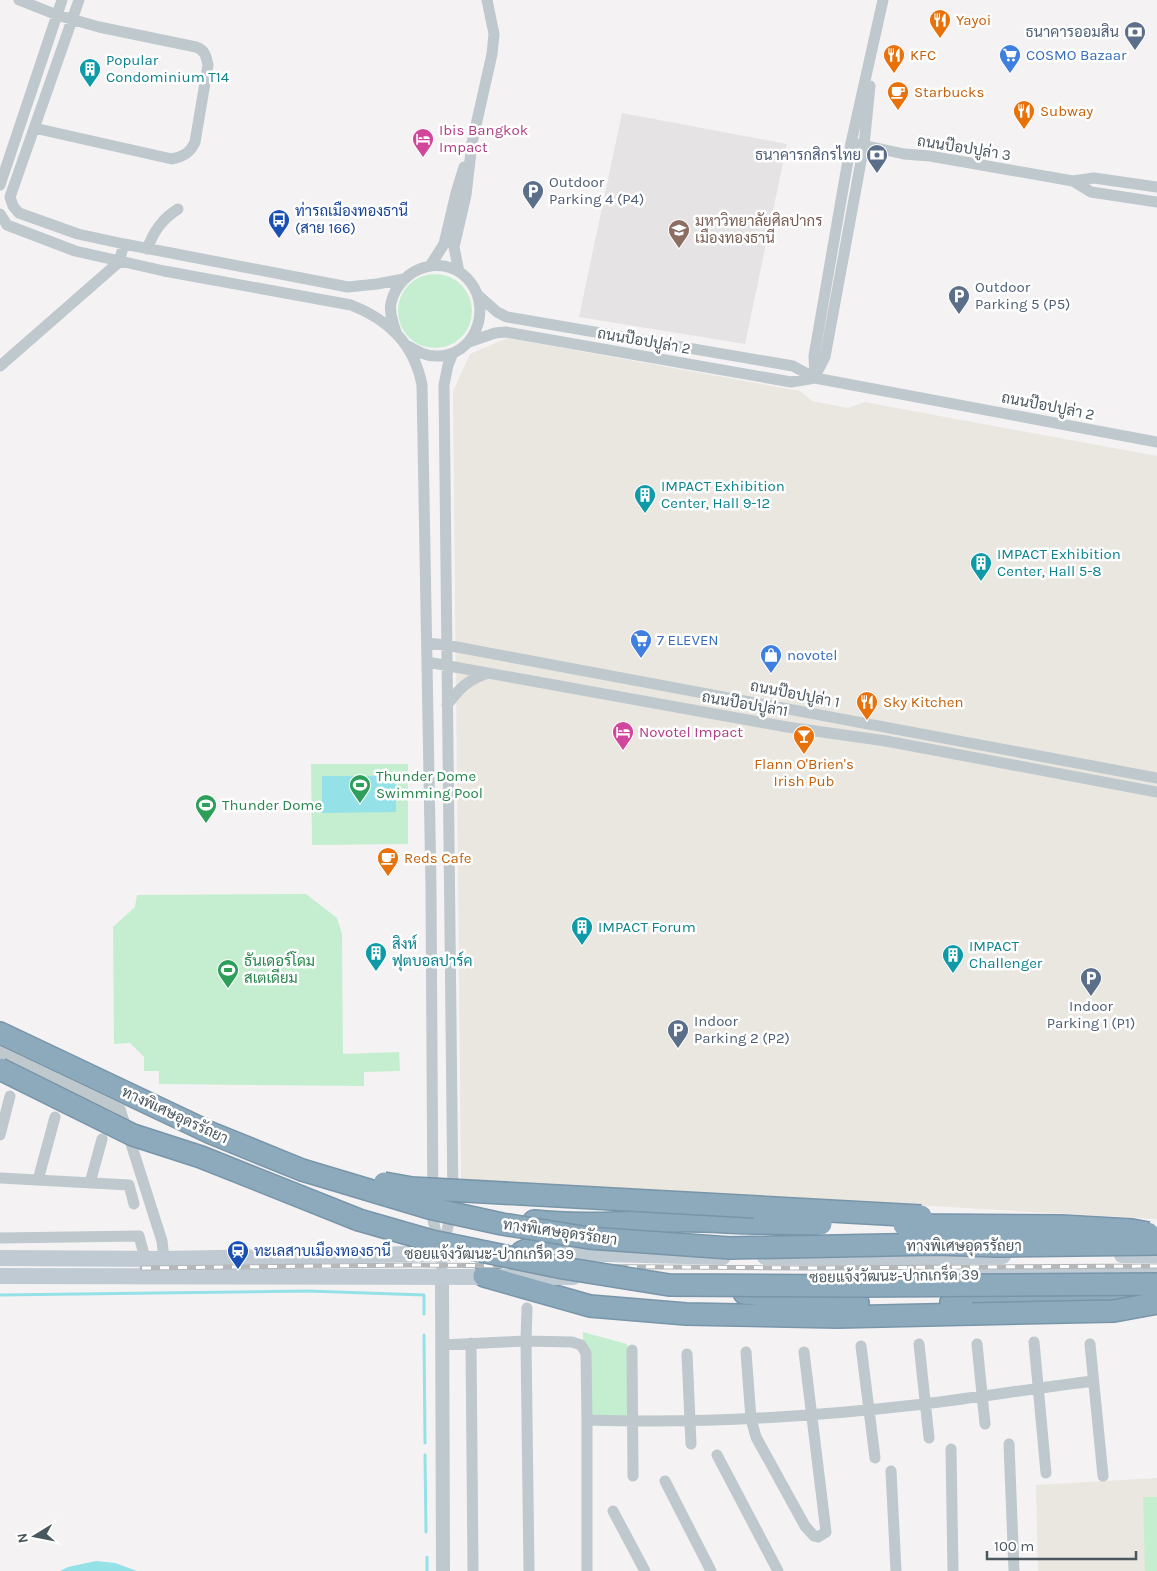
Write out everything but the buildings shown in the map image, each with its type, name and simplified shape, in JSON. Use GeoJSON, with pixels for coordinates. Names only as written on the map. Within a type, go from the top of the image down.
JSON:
{"type":"FeatureCollection","features":[{"type":"Feature","properties":{"kind":"highway","name":"ทางพิเศษอุดรรัถยา"},"geometry":{"type":"LineString","coordinates":[[0,1033],[211,1133],[302,1170],[430,1208],[502,1224],[589,1238],[730,1248],[937,1244],[997,1246],[1157,1244]]}},
{"type":"Feature","properties":{"kind":"highway","name":"ทางพิเศษอุดรรัถยา"},"geometry":{"type":"LineString","coordinates":[[0,1069],[133,1135],[201,1157],[358,1220],[432,1241],[563,1268],[669,1285],[1157,1284]]}},
{"type":"Feature","properties":{"kind":"highway"},"geometry":{"type":"LineString","coordinates":[[302,1170],[412,1188],[956,1217],[1070,1254]]}},
{"type":"Feature","properties":{"kind":"highway"},"geometry":{"type":"LineString","coordinates":[[453,1204],[499,1217],[553,1223],[614,1224],[676,1221],[764,1224],[1061,1226],[1132,1230],[1157,1236]]}},
{"type":"Feature","properties":{"kind":"highway"},"geometry":{"type":"LineString","coordinates":[[522,1252],[550,1240],[614,1224]]}},
{"type":"Feature","properties":{"kind":"highway"},"geometry":{"type":"LineString","coordinates":[[484,1276],[590,1306],[686,1314],[837,1317],[1114,1311],[1157,1303]]}},
{"type":"Feature","properties":{"kind":"highway"},"geometry":{"type":"LineString","coordinates":[[669,1285],[838,1303],[1106,1299],[1157,1310]]}},
{"type":"Feature","properties":{"kind":"main road","name":"ซอยแจ้งวัฒนะ-ปากเกร็ด 39"},"geometry":{"type":"LineString","coordinates":[[0,1258],[164,1259],[522,1252],[714,1257],[879,1258],[1070,1254],[1157,1255]]}},
{"type":"Feature","properties":{"kind":"main road","name":"ซอยแจ้งวัฒนะ-ปากเกร็ด 39"},"geometry":{"type":"LineString","coordinates":[[0,1276],[713,1277],[1157,1272]]}},
{"type":"Feature","properties":{"kind":"street"},"geometry":{"type":"LineString","coordinates":[[19,0],[72,20],[201,49],[206,54],[208,65],[195,142],[190,152],[182,157],[172,159],[34,128]]}},
{"type":"Feature","properties":{"kind":"street"},"geometry":{"type":"LineString","coordinates":[[0,185],[62,0]]}},
{"type":"Feature","properties":{"kind":"street"},"geometry":{"type":"LineString","coordinates":[[79,0],[10,197],[13,206],[19,213],[78,234],[348,287],[404,279]]}},
{"type":"Feature","properties":{"kind":"street"},"geometry":{"type":"LineString","coordinates":[[430,266],[444,244],[456,193],[472,143],[492,54],[494,34],[487,0]]}},
{"type":"Feature","properties":{"kind":"street"},"geometry":{"type":"LineString","coordinates":[[814,378],[814,356],[851,143],[876,35],[882,0]]}},
{"type":"Feature","properties":{"kind":"street"},"geometry":{"type":"LineString","coordinates":[[814,378],[825,357],[864,145],[876,35]]}},
{"type":"Feature","properties":{"kind":"street"},"geometry":{"type":"LineString","coordinates":[[459,272],[454,247],[466,195],[472,143]]}},
{"type":"Feature","properties":{"kind":"street","name":"ถนนป๊อปปูล่า 3"},"geometry":{"type":"LineString","coordinates":[[851,143],[904,154],[939,158],[1074,181],[1094,178],[1157,187]]}},
{"type":"Feature","properties":{"kind":"street","name":"ถนนป๊อปปูล่า 3"},"geometry":{"type":"LineString","coordinates":[[1074,181],[1091,192],[1157,201]]}},
{"type":"Feature","properties":{"kind":"street"},"geometry":{"type":"LineString","coordinates":[[0,209],[13,206]]}},
{"type":"Feature","properties":{"kind":"street"},"geometry":{"type":"LineString","coordinates":[[147,249],[158,226],[178,209]]}},
{"type":"Feature","properties":{"kind":"street"},"geometry":{"type":"LineString","coordinates":[[0,214],[7,225],[75,251],[119,262],[351,305],[372,313],[408,346],[422,354],[438,356],[453,353],[469,342],[478,328],[481,311],[478,295],[471,282],[459,272],[445,266],[430,266],[416,270],[404,279],[395,291],[391,304],[391,318],[397,334]]}},
{"type":"Feature","properties":{"kind":"street"},"geometry":{"type":"LineString","coordinates":[[0,366],[119,262],[124,244]]}},
{"type":"Feature","properties":{"kind":"street"},"geometry":{"type":"LineString","coordinates":[[264,288],[267,272]]}},
{"type":"Feature","properties":{"kind":"street","name":"ถนนป๊อปปูล่า 2"},"geometry":{"type":"LineString","coordinates":[[478,295],[489,306],[507,317],[794,366],[814,378],[1157,442]]}},
{"type":"Feature","properties":{"kind":"street","name":"ถนนป๊อปปูล่า 2"},"geometry":{"type":"LineString","coordinates":[[469,342],[495,333],[506,332],[791,382],[814,378]]}},
{"type":"Feature","properties":{"kind":"street"},"geometry":{"type":"LineString","coordinates":[[408,346],[419,370],[422,385],[428,662],[433,1220],[441,1253],[442,1277],[444,1571]]}},
{"type":"Feature","properties":{"kind":"street"},"geometry":{"type":"LineString","coordinates":[[441,1253],[453,1204],[444,385],[448,365],[453,353]]}},
{"type":"Feature","properties":{"kind":"street","name":"ถนนป๊อปปูล่า 1"},"geometry":{"type":"LineString","coordinates":[[427,643],[1157,778]]}},
{"type":"Feature","properties":{"kind":"street","name":"ถนนป๊อปปูล่า1"},"geometry":{"type":"LineString","coordinates":[[428,662],[787,727],[886,741],[1157,792]]}},
{"type":"Feature","properties":{"kind":"street"},"geometry":{"type":"LineString","coordinates":[[447,705],[463,686],[474,678],[488,673]]}},
{"type":"Feature","properties":{"kind":"street"},"geometry":{"type":"LineString","coordinates":[[0,1052],[120,1109],[162,1241],[164,1259]]}},
{"type":"Feature","properties":{"kind":"street"},"geometry":{"type":"LineString","coordinates":[[0,1135],[10,1096]]}},
{"type":"Feature","properties":{"kind":"street"},"geometry":{"type":"LineString","coordinates":[[38,1180],[55,1116]]}},
{"type":"Feature","properties":{"kind":"street"},"geometry":{"type":"LineString","coordinates":[[90,1183],[102,1139]]}},
{"type":"Feature","properties":{"kind":"street"},"geometry":{"type":"LineString","coordinates":[[0,1178],[129,1185],[134,1204]]}},
{"type":"Feature","properties":{"kind":"street"},"geometry":{"type":"LineString","coordinates":[[0,1238],[139,1236],[145,1258]]}},
{"type":"Feature","properties":{"kind":"street"},"geometry":{"type":"LineString","coordinates":[[527,1308],[529,1571]]}},
{"type":"Feature","properties":{"kind":"street"},"geometry":{"type":"LineString","coordinates":[[442,1345],[526,1341],[572,1342],[581,1345],[586,1353],[587,1571]]}},
{"type":"Feature","properties":{"kind":"street"},"geometry":{"type":"LineString","coordinates":[[1034,1342],[1046,1473]]}},
{"type":"Feature","properties":{"kind":"street"},"geometry":{"type":"LineString","coordinates":[[471,1344],[473,1571]]}},
{"type":"Feature","properties":{"kind":"street"},"geometry":{"type":"LineString","coordinates":[[918,1344],[929,1438]]}},
{"type":"Feature","properties":{"kind":"street"},"geometry":{"type":"LineString","coordinates":[[977,1344],[985,1424]]}},
{"type":"Feature","properties":{"kind":"street"},"geometry":{"type":"LineString","coordinates":[[1090,1344],[1102,1476]]}},
{"type":"Feature","properties":{"kind":"street"},"geometry":{"type":"LineString","coordinates":[[861,1346],[875,1458]]}},
{"type":"Feature","properties":{"kind":"street"},"geometry":{"type":"LineString","coordinates":[[632,1350],[633,1476]]}},
{"type":"Feature","properties":{"kind":"street"},"geometry":{"type":"LineString","coordinates":[[746,1352],[751,1419],[756,1437],[805,1526],[814,1536],[818,1537],[826,1532],[804,1352]]}},
{"type":"Feature","properties":{"kind":"street"},"geometry":{"type":"LineString","coordinates":[[687,1354],[691,1444]]}},
{"type":"Feature","properties":{"kind":"street"},"geometry":{"type":"LineString","coordinates":[[587,1420],[633,1422],[751,1419],[813,1415],[926,1404],[1093,1381]]}},
{"type":"Feature","properties":{"kind":"street"},"geometry":{"type":"LineString","coordinates":[[1009,1444],[1014,1571]]}},
{"type":"Feature","properties":{"kind":"street"},"geometry":{"type":"LineString","coordinates":[[950,1449],[953,1571]]}},
{"type":"Feature","properties":{"kind":"street"},"geometry":{"type":"LineString","coordinates":[[717,1455],[778,1571]]}},
{"type":"Feature","properties":{"kind":"street"},"geometry":{"type":"LineString","coordinates":[[891,1471],[896,1571]]}},
{"type":"Feature","properties":{"kind":"street"},"geometry":{"type":"LineString","coordinates":[[666,1481],[711,1571]]}},
{"type":"Feature","properties":{"kind":"street"},"geometry":{"type":"LineString","coordinates":[[613,1512],[645,1571]]}},
{"type":"Feature","properties":{"kind":"shaded area","name":"มหาวิทยาลัยศิลปากร เมืองทองธานี"},"geometry":{"type":"Polygon","coordinates":[[[622,113],[787,144],[745,344],[579,317],[622,113]]]}},
{"type":"Feature","properties":{"kind":"shaded area"},"geometry":{"type":"Polygon","coordinates":[[[507,338],[800,391],[812,401],[848,408],[864,402],[1157,456],[1157,1219],[461,1179],[453,391],[470,354],[507,338]]]}},
{"type":"Feature","properties":{"kind":"shaded area"},"geometry":{"type":"Polygon","coordinates":[[[1157,1478],[1157,1571],[1038,1571],[1036,1485],[1157,1478]]]}},
{"type":"Feature","properties":{"kind":"green space"},"geometry":{"type":"Polygon","coordinates":[[[435,274],[456,280],[466,290],[472,311],[466,332],[456,342],[435,348],[414,342],[404,332],[398,311],[404,290],[414,280],[435,274]]]}},
{"type":"Feature","properties":{"kind":"green space","name":"Thunder Dome Swimming Pool"},"geometry":{"type":"Polygon","coordinates":[[[311,764],[408,764],[408,844],[312,845],[311,764]]]}},
{"type":"Feature","properties":{"kind":"green space","name":"ธันเดอร์โดม สเตเดียม"},"geometry":{"type":"Polygon","coordinates":[[[306,894],[337,918],[342,934],[343,1054],[399,1052],[400,1071],[364,1072],[364,1086],[159,1084],[159,1071],[144,1071],[144,1057],[130,1043],[114,1044],[113,927],[135,907],[137,895],[306,894]]]}},
{"type":"Feature","properties":{"kind":"green space"},"geometry":{"type":"Polygon","coordinates":[[[583,1332],[627,1344],[629,1416],[584,1415],[583,1332]]]}},
{"type":"Feature","properties":{"kind":"green space"},"geometry":{"type":"Polygon","coordinates":[[[1143,1497],[1157,1497],[1157,1571],[1145,1571],[1143,1497]]]}},
{"type":"Feature","properties":{"kind":"water"},"geometry":{"type":"Polygon","coordinates":[[[322,776],[395,776],[396,812],[322,813],[322,776]]]}},
{"type":"Feature","properties":{"kind":"water"},"geometry":{"type":"Polygon","coordinates":[[[96,1561],[115,1563],[137,1571],[60,1571],[68,1567],[96,1561]]]}},
{"type":"Feature","properties":{"kind":"waterway"},"geometry":{"type":"LineString","coordinates":[[0,1295],[308,1291],[424,1295],[424,1314]]}},
{"type":"Feature","properties":{"kind":"waterway"},"geometry":{"type":"LineString","coordinates":[[424,1335],[425,1443]]}},
{"type":"Feature","properties":{"kind":"waterway"},"geometry":{"type":"LineString","coordinates":[[425,1455],[426,1532]]}},
{"type":"Feature","properties":{"kind":"waterway"},"geometry":{"type":"LineString","coordinates":[[427,1557],[427,1571]]}},
{"type":"Feature","properties":{"kind":"railway"},"geometry":{"type":"LineString","coordinates":[[142,1268],[410,1265],[805,1268],[1157,1266]]}},
{"type":"Feature","properties":{"kind":"place","name":"Yayoi"},"geometry":{"type":"Point","coordinates":[940,39]}},
{"type":"Feature","properties":{"kind":"place","name":"ธนาคารออมสิน"},"geometry":{"type":"Point","coordinates":[1135,51]}},
{"type":"Feature","properties":{"kind":"place","name":"KFC"},"geometry":{"type":"Point","coordinates":[894,74]}},
{"type":"Feature","properties":{"kind":"place","name":"COSMO Bazaar"},"geometry":{"type":"Point","coordinates":[1010,74]}},
{"type":"Feature","properties":{"kind":"place","name":"Popular Condominium T14"},"geometry":{"type":"Point","coordinates":[90,88]}},
{"type":"Feature","properties":{"kind":"place","name":"Starbucks"},"geometry":{"type":"Point","coordinates":[898,111]}},
{"type":"Feature","properties":{"kind":"place","name":"Subway"},"geometry":{"type":"Point","coordinates":[1024,130]}},
{"type":"Feature","properties":{"kind":"place","name":"Ibis Bangkok Impact"},"geometry":{"type":"Point","coordinates":[423,158]}},
{"type":"Feature","properties":{"kind":"place","name":"ธนาคารกสิกรไทย"},"geometry":{"type":"Point","coordinates":[877,174]}},
{"type":"Feature","properties":{"kind":"place","name":"Outdoor Parking 4 (P4)"},"geometry":{"type":"Point","coordinates":[533,210]}},
{"type":"Feature","properties":{"kind":"place","name":"ท่ารถเมืองทองธานี (สาย 166)"},"geometry":{"type":"Point","coordinates":[279,239]}},
{"type":"Feature","properties":{"kind":"place","name":"มหาวิทยาลัยศิลปากร เมืองทองธานี"},"geometry":{"type":"Point","coordinates":[679,249]}},
{"type":"Feature","properties":{"kind":"place","name":"Outdoor Parking 5 (P5)"},"geometry":{"type":"Point","coordinates":[959,315]}},
{"type":"Feature","properties":{"kind":"place","name":"IMPACT Exhibition Center, Hall 9-12"},"geometry":{"type":"Point","coordinates":[645,514]}},
{"type":"Feature","properties":{"kind":"place","name":"IMPACT Exhibition Center, Hall 5-8"},"geometry":{"type":"Point","coordinates":[981,582]}},
{"type":"Feature","properties":{"kind":"place","name":"7 ELEVEN"},"geometry":{"type":"Point","coordinates":[641,659]}},
{"type":"Feature","properties":{"kind":"place","name":"novotel"},"geometry":{"type":"Point","coordinates":[771,674]}},
{"type":"Feature","properties":{"kind":"place","name":"Sky Kitchen"},"geometry":{"type":"Point","coordinates":[867,721]}},
{"type":"Feature","properties":{"kind":"place","name":"Novotel Impact"},"geometry":{"type":"Point","coordinates":[623,751]}},
{"type":"Feature","properties":{"kind":"place","name":"Flann O'Brien's Irish Pub"},"geometry":{"type":"Point","coordinates":[804,755]}},
{"type":"Feature","properties":{"kind":"place","name":"Thunder Dome Swimming Pool"},"geometry":{"type":"Point","coordinates":[360,804]}},
{"type":"Feature","properties":{"kind":"place","name":"Thunder Dome"},"geometry":{"type":"Point","coordinates":[206,824]}},
{"type":"Feature","properties":{"kind":"place","name":"Reds Cafe"},"geometry":{"type":"Point","coordinates":[388,877]}},
{"type":"Feature","properties":{"kind":"place","name":"IMPACT Forum"},"geometry":{"type":"Point","coordinates":[582,946]}},
{"type":"Feature","properties":{"kind":"place","name":"สิงห์ ฟุตบอลปาร์ค"},"geometry":{"type":"Point","coordinates":[376,972]}},
{"type":"Feature","properties":{"kind":"place","name":"IMPACT Challenger"},"geometry":{"type":"Point","coordinates":[953,974]}},
{"type":"Feature","properties":{"kind":"place","name":"ธันเดอร์โดม สเตเดียม"},"geometry":{"type":"Point","coordinates":[228,989]}},
{"type":"Feature","properties":{"kind":"place","name":"Indoor Parking 1 (P1)"},"geometry":{"type":"Point","coordinates":[1091,997]}},
{"type":"Feature","properties":{"kind":"place","name":"Indoor Parking 2 (P2)"},"geometry":{"type":"Point","coordinates":[678,1049]}},
{"type":"Feature","properties":{"kind":"place","name":"ทะเลสาบเมืองทองธานี"},"geometry":{"type":"Point","coordinates":[238,1270]}}]}
